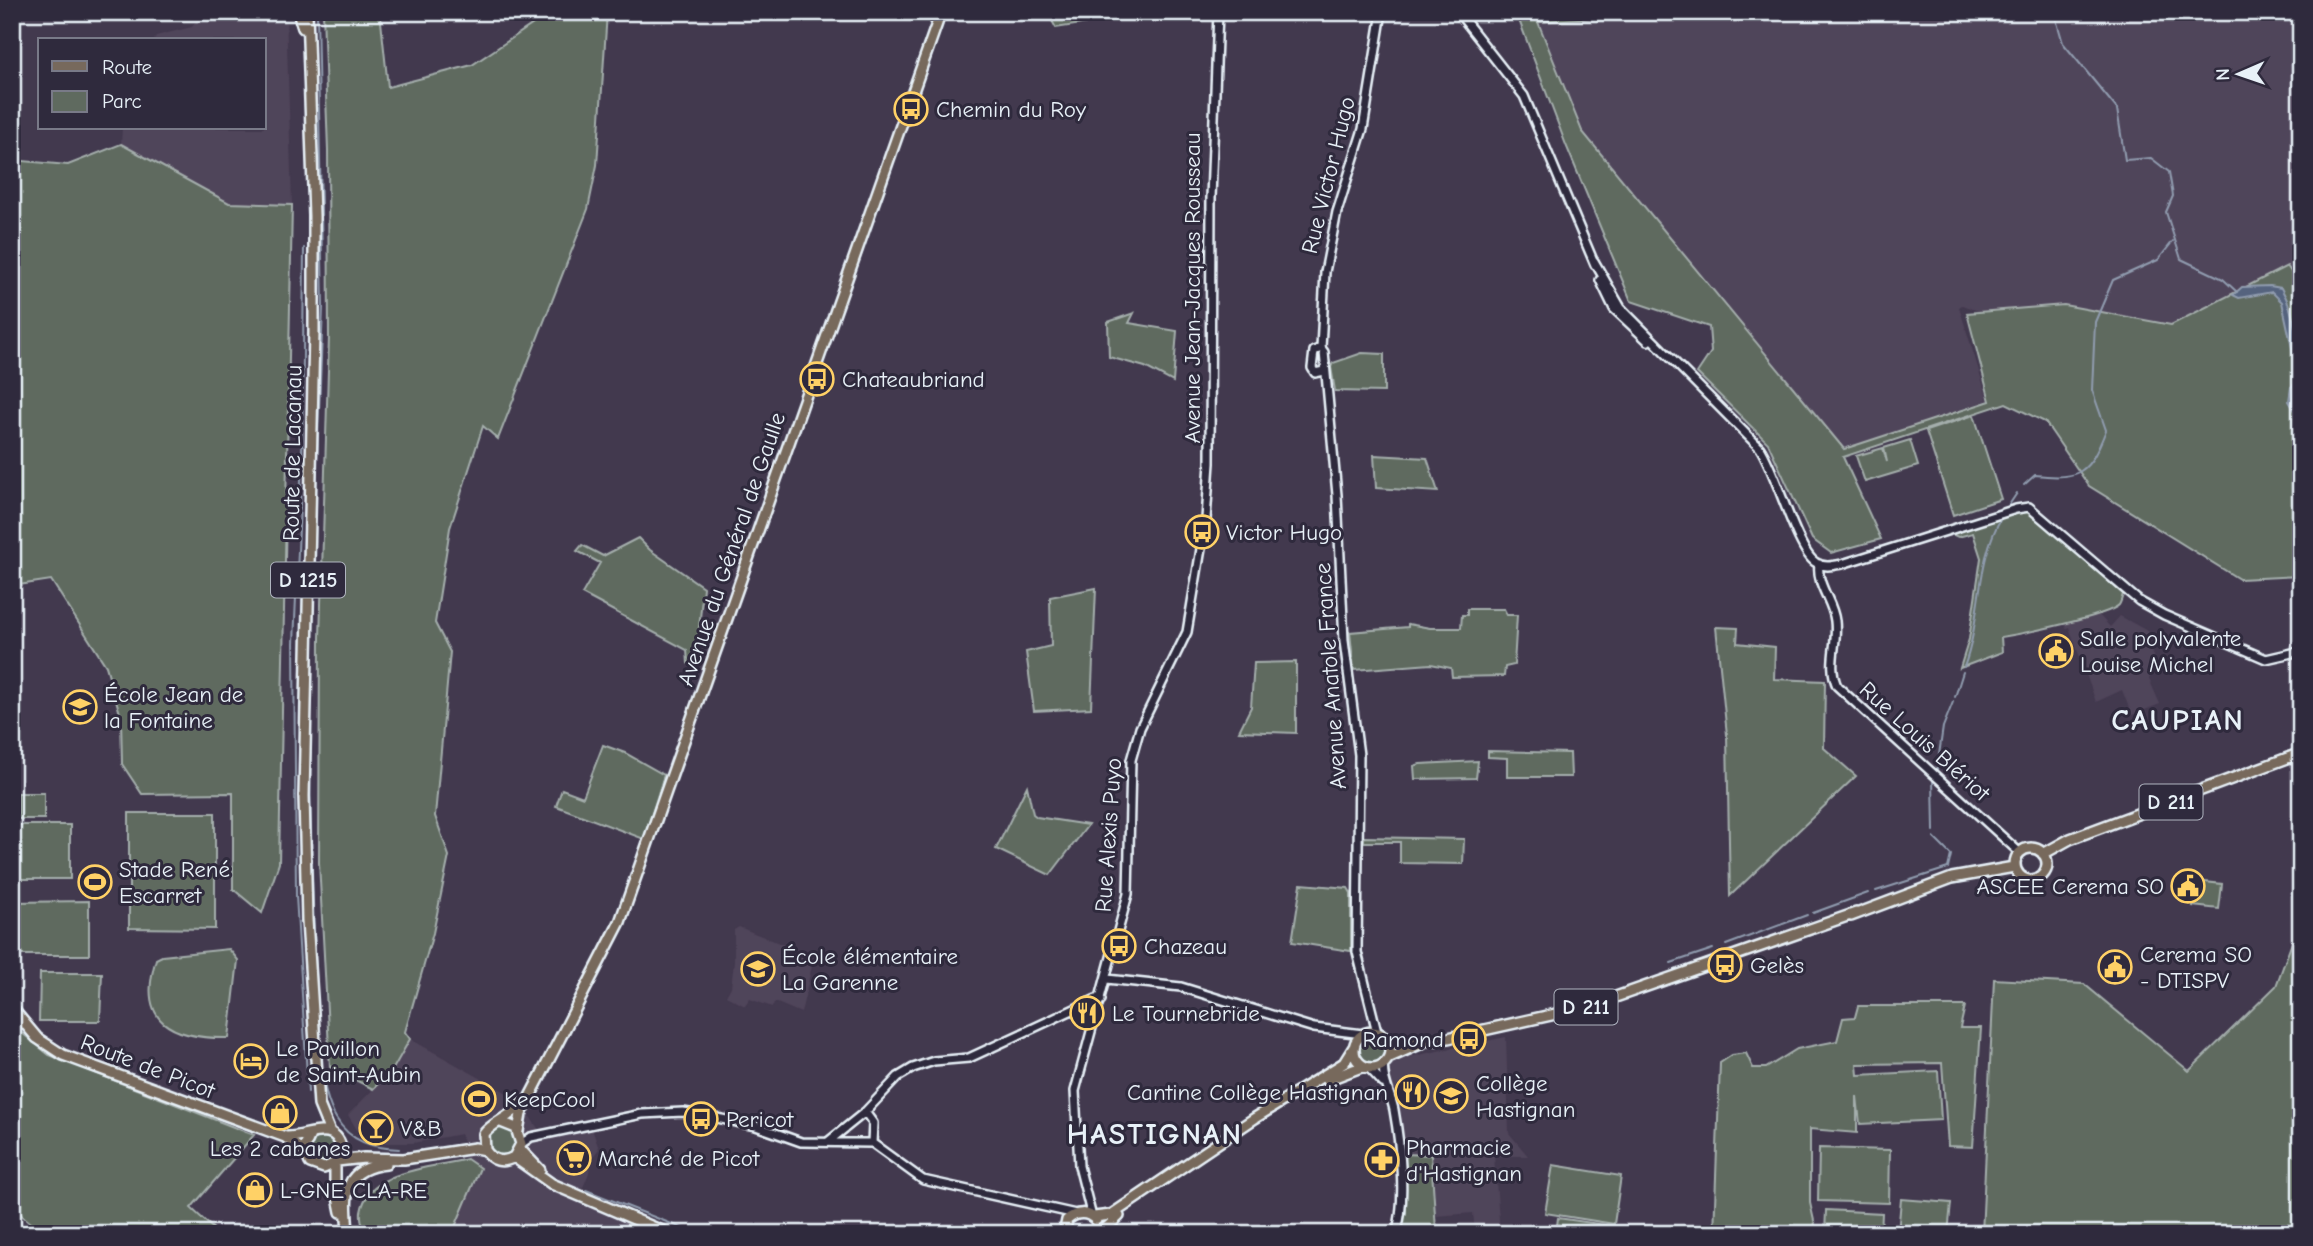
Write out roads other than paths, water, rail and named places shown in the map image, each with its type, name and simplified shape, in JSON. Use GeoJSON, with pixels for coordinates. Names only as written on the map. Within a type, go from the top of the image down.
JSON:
{"type":"FeatureCollection","features":[{"type":"Feature","properties":{"kind":"main road","name":"Route de Lacanau"},"geometry":{"type":"LineString","coordinates":[[298,12],[308,53]]}},
{"type":"Feature","properties":{"kind":"main road","name":"Route de Lacanau"},"geometry":{"type":"LineString","coordinates":[[307,12],[314,216],[314,332],[304,784],[307,920],[319,1105]]}},
{"type":"Feature","properties":{"kind":"main road","name":"Avenue du Général de Gaulle"},"geometry":{"type":"LineString","coordinates":[[518,1132],[521,1114],[620,922],[941,12]]}},
{"type":"Feature","properties":{"kind":"main road","name":"D 211"},"geometry":{"type":"LineString","coordinates":[[2043,854],[2070,839],[2301,753]]}},
{"type":"Feature","properties":{"kind":"main road"},"geometry":{"type":"LineString","coordinates":[[2034,848],[2043,854],[2047,867],[2037,879],[2022,878],[2014,867],[2020,852],[2034,848]]}},
{"type":"Feature","properties":{"kind":"main road","name":"D 211"},"geometry":{"type":"LineString","coordinates":[[1386,1060],[1426,1041],[1587,1007],[1807,934],[1952,878],[2014,867]]}},
{"type":"Feature","properties":{"kind":"main road","name":"Route de Picot"},"geometry":{"type":"LineString","coordinates":[[12,1008],[37,1038],[64,1055],[285,1137],[304,1152]]}},
{"type":"Feature","properties":{"kind":"main road"},"geometry":{"type":"LineString","coordinates":[[1063,1230],[1078,1214],[1093,1217],[1111,1215],[1255,1118],[1344,1063],[1355,1045],[1369,1033],[1386,1039],[1390,1048],[1386,1060],[1338,1074],[1294,1099],[1173,1178],[1117,1217],[1100,1234],[1093,1217]]}},
{"type":"Feature","properties":{"kind":"main road","name":"D 211"},"geometry":{"type":"LineString","coordinates":[[1386,1039],[1426,1041]]}},
{"type":"Feature","properties":{"kind":"main road"},"geometry":{"type":"LineString","coordinates":[[1355,1045],[1356,1058],[1366,1067]]}},
{"type":"Feature","properties":{"kind":"main road","name":"Avenue du Général de Gaulle"},"geometry":{"type":"LineString","coordinates":[[501,1122],[510,1117],[534,1088]]}},
{"type":"Feature","properties":{"kind":"main road","name":"D 1215"},"geometry":{"type":"LineString","coordinates":[[319,1105],[330,1132]]}},
{"type":"Feature","properties":{"kind":"main road","name":"D 1215"},"geometry":{"type":"LineString","coordinates":[[312,1133],[319,1105]]}},
{"type":"Feature","properties":{"kind":"main road"},"geometry":{"type":"LineString","coordinates":[[446,1153],[484,1134],[493,1124],[501,1122],[518,1132],[518,1150],[547,1177],[578,1197],[669,1234]]}},
{"type":"Feature","properties":{"kind":"main road"},"geometry":{"type":"LineString","coordinates":[[337,1195],[321,1168],[310,1163],[304,1152],[312,1133],[330,1132],[345,1149],[364,1158]]}},
{"type":"Feature","properties":{"kind":"main road","name":"Route de Picot"},"geometry":{"type":"LineString","coordinates":[[285,1137],[312,1133]]}},
{"type":"Feature","properties":{"kind":"main road"},"geometry":{"type":"LineString","coordinates":[[484,1134],[485,1150]]}},
{"type":"Feature","properties":{"kind":"main road"},"geometry":{"type":"LineString","coordinates":[[340,1143],[341,1153],[336,1162],[337,1195],[347,1234]]}},
{"type":"Feature","properties":{"kind":"main road"},"geometry":{"type":"LineString","coordinates":[[321,1168],[336,1162],[364,1158],[428,1156],[475,1148],[485,1150],[497,1160],[518,1150]]}},
{"type":"Feature","properties":{"kind":"main road"},"geometry":{"type":"LineString","coordinates":[[347,1234],[345,1199],[347,1188],[358,1173],[375,1165],[404,1164],[428,1156]]}},
{"type":"Feature","properties":{"kind":"street","name":"Avenue Jean-Jacques Rousseau"},"geometry":{"type":"LineString","coordinates":[[1199,564],[1210,463],[1211,184],[1217,12]]}},
{"type":"Feature","properties":{"kind":"street","name":"Rue Victor Hugo"},"geometry":{"type":"LineString","coordinates":[[1324,371],[1315,373],[1312,368],[1314,351],[1321,348],[1325,272],[1337,212],[1363,129],[1382,12]]}},
{"type":"Feature","properties":{"kind":"street"},"geometry":{"type":"LineString","coordinates":[[1458,12],[1524,96],[1594,261],[1621,308],[1760,448],[1773,471],[1805,551],[1819,564],[1842,564],[2016,509],[2034,509],[2139,601],[2164,615],[2266,659],[2301,651]]}},
{"type":"Feature","properties":{"kind":"street","name":"Avenue Anatole France"},"geometry":{"type":"LineString","coordinates":[[1324,371],[1338,495],[1344,641],[1359,755],[1357,952],[1372,1020],[1369,1033]]}},
{"type":"Feature","properties":{"kind":"street","name":"Rue Alexis Puyo"},"geometry":{"type":"LineString","coordinates":[[1093,1217],[1079,1166],[1075,1091],[1082,1056],[1107,979],[1128,894],[1131,760],[1140,728],[1187,632],[1199,564]]}},
{"type":"Feature","properties":{"kind":"street","name":"Rue Louis Blériot"},"geometry":{"type":"LineString","coordinates":[[1819,564],[1819,578],[1835,618],[1832,666],[1838,686],[2020,852]]}},
{"type":"Feature","properties":{"kind":"street"},"geometry":{"type":"LineString","coordinates":[[1107,979],[1204,992],[1295,1023],[1348,1033],[1369,1033]]}},
{"type":"Feature","properties":{"kind":"street"},"geometry":{"type":"LineString","coordinates":[[828,1141],[865,1112],[898,1077],[915,1067],[934,1061],[969,1058],[1096,999],[1101,1000]]}},
{"type":"Feature","properties":{"kind":"street"},"geometry":{"type":"LineString","coordinates":[[1348,1033],[1355,1045]]}},
{"type":"Feature","properties":{"kind":"street"},"geometry":{"type":"LineString","coordinates":[[1386,1060],[1384,1072],[1394,1113],[1400,1184],[1396,1233]]}},
{"type":"Feature","properties":{"kind":"street"},"geometry":{"type":"LineString","coordinates":[[1366,1067],[1380,1078],[1390,1114],[1396,1184],[1396,1233]]}},
{"type":"Feature","properties":{"kind":"street"},"geometry":{"type":"LineString","coordinates":[[518,1150],[531,1137],[610,1119],[683,1112],[730,1119],[794,1141],[872,1143],[923,1180],[1057,1211],[1078,1214],[1088,1200]]}},
{"type":"Feature","properties":{"kind":"street"},"geometry":{"type":"LineString","coordinates":[[865,1112],[873,1122],[872,1143]]}},
{"type":"Feature","properties":{"kind":"street"},"geometry":{"type":"LineString","coordinates":[[518,1132],[531,1137]]}},
{"type":"Feature","properties":{"kind":"street"},"geometry":{"type":"LineString","coordinates":[[1057,1211],[1063,1230]]}},
{"type":"Feature","properties":{"kind":"water"},"geometry":{"type":"Polygon","coordinates":[[[2242,287],[2281,288],[2294,322],[2301,386],[2294,389],[2293,401],[2301,421],[2289,401],[2291,387],[2299,380],[2282,302],[2272,292],[2239,298],[2233,295],[2242,287]]]}},
{"type":"Feature","properties":{"kind":"waterway"},"geometry":{"type":"LineString","coordinates":[[2054,12],[2063,43],[2117,109],[2125,160],[2151,158],[2169,172],[2173,196],[2166,212],[2181,259],[2223,279],[2237,292]]}},
{"type":"Feature","properties":{"kind":"waterway"},"geometry":{"type":"LineString","coordinates":[[313,564],[323,307],[317,13]]}},
{"type":"Feature","properties":{"kind":"waterway"},"geometry":{"type":"LineString","coordinates":[[2024,485],[2035,475],[2073,474],[2081,470],[2094,456],[2106,430],[2092,390],[2095,322],[2113,280],[2158,260],[2173,241]]}},
{"type":"Feature","properties":{"kind":"waterway"},"geometry":{"type":"LineString","coordinates":[[304,248],[302,458],[294,643],[296,896],[308,1092]]}},
{"type":"Feature","properties":{"kind":"waterway"},"geometry":{"type":"LineString","coordinates":[[2007,508],[2017,493]]}},
{"type":"Feature","properties":{"kind":"waterway"},"geometry":{"type":"LineString","coordinates":[[1964,667],[1974,629],[1983,570],[1994,532],[2003,515]]}},
{"type":"Feature","properties":{"kind":"waterway"},"geometry":{"type":"LineString","coordinates":[[1955,697],[1963,672]]}},
{"type":"Feature","properties":{"kind":"waterway"},"geometry":{"type":"LineString","coordinates":[[1937,769],[1943,727],[1953,702]]}},
{"type":"Feature","properties":{"kind":"waterway"},"geometry":{"type":"LineString","coordinates":[[310,720],[312,856],[322,1074],[330,1105],[348,1133],[371,1145],[399,1149]]}},
{"type":"Feature","properties":{"kind":"waterway"},"geometry":{"type":"LineString","coordinates":[[1933,778],[1934,831]]}},
{"type":"Feature","properties":{"kind":"waterway"},"geometry":{"type":"LineString","coordinates":[[1876,891],[1948,868],[1951,855],[1934,838]]}},
{"type":"Feature","properties":{"kind":"waterway"},"geometry":{"type":"LineString","coordinates":[[1813,913],[1868,893]]}},
{"type":"Feature","properties":{"kind":"waterway"},"geometry":{"type":"LineString","coordinates":[[1726,945],[1807,915]]}},
{"type":"Feature","properties":{"kind":"waterway"},"geometry":{"type":"LineString","coordinates":[[1671,963],[1713,949]]}},
{"type":"Feature","properties":{"kind":"waterway"},"geometry":{"type":"LineString","coordinates":[[586,1190],[697,1234]]}},
{"type":"Feature","properties":{"kind":"place","name":"Chemin du Roy"},"geometry":{"type":"Point","coordinates":[911,109]}},
{"type":"Feature","properties":{"kind":"place","name":"Chateaubriand"},"geometry":{"type":"Point","coordinates":[817,379]}},
{"type":"Feature","properties":{"kind":"place","name":"Victor Hugo"},"geometry":{"type":"Point","coordinates":[1202,532]}},
{"type":"Feature","properties":{"kind":"place","name":"Salle polyvalente Louise Michel"},"geometry":{"type":"Point","coordinates":[2056,651]}},
{"type":"Feature","properties":{"kind":"place","name":"École Jean de la Fontaine"},"geometry":{"type":"Point","coordinates":[80,707]}},
{"type":"Feature","properties":{"kind":"place","name":"Stade René Escarret"},"geometry":{"type":"Point","coordinates":[95,882]}},
{"type":"Feature","properties":{"kind":"place","name":"ASCEE Cerema SO"},"geometry":{"type":"Point","coordinates":[2188,886]}},
{"type":"Feature","properties":{"kind":"place","name":"Chazeau"},"geometry":{"type":"Point","coordinates":[1119,946]}},
{"type":"Feature","properties":{"kind":"place","name":"Gelès"},"geometry":{"type":"Point","coordinates":[1725,965]}},
{"type":"Feature","properties":{"kind":"place","name":"Cerema SO - DTISPV"},"geometry":{"type":"Point","coordinates":[2115,967]}},
{"type":"Feature","properties":{"kind":"place","name":"École élémentaire La Garenne"},"geometry":{"type":"Point","coordinates":[758,969]}},
{"type":"Feature","properties":{"kind":"place","name":"Le Tournebride"},"geometry":{"type":"Point","coordinates":[1087,1013]}},
{"type":"Feature","properties":{"kind":"place","name":"Ramond"},"geometry":{"type":"Point","coordinates":[1469,1039]}},
{"type":"Feature","properties":{"kind":"place","name":"Le Pavillon de Saint-Aubin"},"geometry":{"type":"Point","coordinates":[251,1061]}},
{"type":"Feature","properties":{"kind":"place","name":"Cantine Collège Hastignan"},"geometry":{"type":"Point","coordinates":[1412,1092]}},
{"type":"Feature","properties":{"kind":"place","name":"Collège Hastignan"},"geometry":{"type":"Point","coordinates":[1451,1096]}},
{"type":"Feature","properties":{"kind":"place","name":"KeepCool"},"geometry":{"type":"Point","coordinates":[479,1099]}},
{"type":"Feature","properties":{"kind":"place","name":"Les 2 cabanes"},"geometry":{"type":"Point","coordinates":[280,1113]}},
{"type":"Feature","properties":{"kind":"place","name":"Pericot"},"geometry":{"type":"Point","coordinates":[701,1119]}},
{"type":"Feature","properties":{"kind":"place","name":"V&B"},"geometry":{"type":"Point","coordinates":[376,1128]}},
{"type":"Feature","properties":{"kind":"place","name":"Marché de Picot"},"geometry":{"type":"Point","coordinates":[574,1158]}},
{"type":"Feature","properties":{"kind":"place","name":"Pharmacie d'Hastignan"},"geometry":{"type":"Point","coordinates":[1382,1160]}},
{"type":"Feature","properties":{"kind":"place","name":"L-GNE CLA-RE"},"geometry":{"type":"Point","coordinates":[255,1190]}},
{"type":"Feature","properties":{"kind":"district","name":"CAUPIAN"},"geometry":{"type":"Point","coordinates":[2178,720]}},
{"type":"Feature","properties":{"kind":"district","name":"HASTIGNAN"},"geometry":{"type":"Point","coordinates":[1155,1134]}}]}
